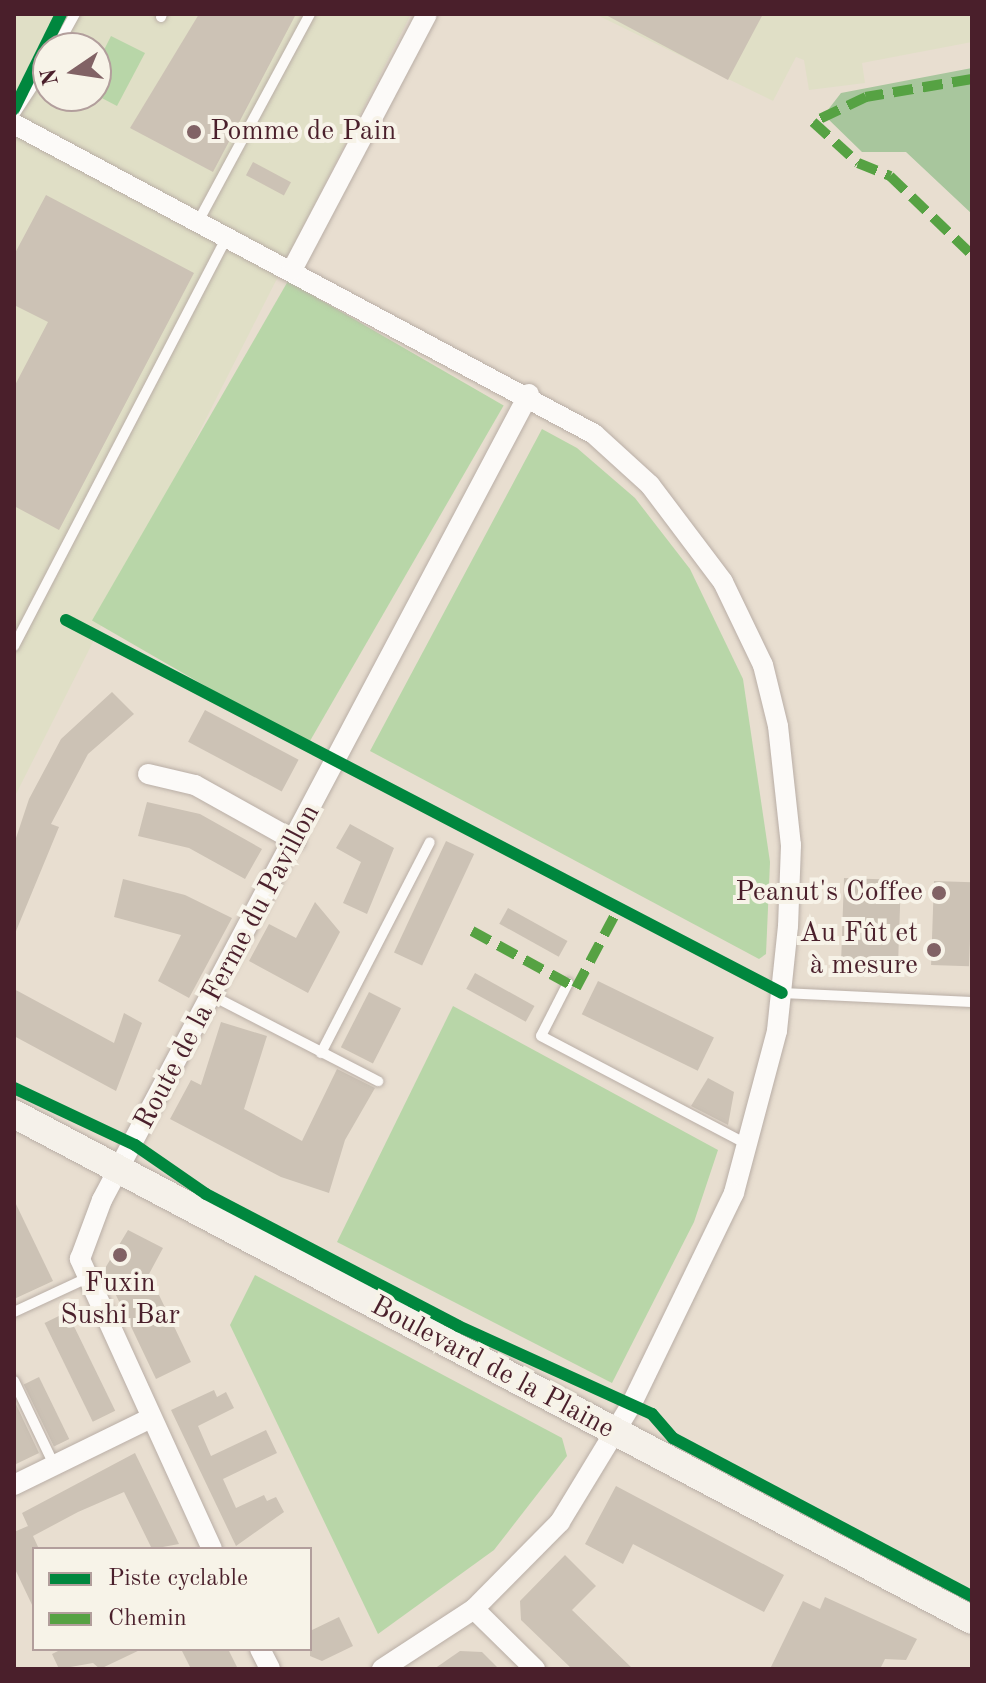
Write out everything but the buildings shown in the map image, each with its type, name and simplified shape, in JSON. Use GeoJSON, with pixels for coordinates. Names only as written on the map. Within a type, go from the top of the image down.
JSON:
{"type":"FeatureCollection","features":[{"type":"Feature","properties":{"kind":"main road","name":"Boulevard de la Plaine"},"geometry":{"type":"LineString","coordinates":[[14,1114],[119,1173],[972,1620]]}},
{"type":"Feature","properties":{"kind":"street"},"geometry":{"type":"LineString","coordinates":[[292,270],[427,14]]}},
{"type":"Feature","properties":{"kind":"street"},"geometry":{"type":"LineString","coordinates":[[14,124],[529,394],[594,434],[650,485],[723,582],[763,665],[787,784],[782,993],[749,1145],[712,1247],[616,1433],[560,1522],[474,1609],[382,1669]]}},
{"type":"Feature","properties":{"kind":"street","name":"Route de la Ferme du Pavillon"},"geometry":{"type":"LineString","coordinates":[[211,1547],[85,1279],[80,1259],[87,1236],[119,1173],[529,394]]}},
{"type":"Feature","properties":{"kind":"street"},"geometry":{"type":"LineString","coordinates":[[148,774],[195,785],[295,841]]}},
{"type":"Feature","properties":{"kind":"street"},"geometry":{"type":"LineString","coordinates":[[14,1485],[151,1418]]}},
{"type":"Feature","properties":{"kind":"street"},"geometry":{"type":"LineString","coordinates":[[474,1609],[535,1669]]}},
{"type":"Feature","properties":{"kind":"street"},"geometry":{"type":"LineString","coordinates":[[261,1651],[270,1669]]}},
{"type":"Feature","properties":{"kind":"lane"},"geometry":{"type":"LineString","coordinates":[[65,32],[75,14]]}},
{"type":"Feature","properties":{"kind":"lane"},"geometry":{"type":"LineString","coordinates":[[199,220],[310,14]]}},
{"type":"Feature","properties":{"kind":"lane"},"geometry":{"type":"LineString","coordinates":[[14,115],[32,87]]}},
{"type":"Feature","properties":{"kind":"lane"},"geometry":{"type":"LineString","coordinates":[[14,646],[227,235]]}},
{"type":"Feature","properties":{"kind":"lane"},"geometry":{"type":"LineString","coordinates":[[321,1053],[430,842]]}},
{"type":"Feature","properties":{"kind":"lane"},"geometry":{"type":"LineString","coordinates":[[568,983],[541,1036],[749,1145]]}},
{"type":"Feature","properties":{"kind":"lane"},"geometry":{"type":"LineString","coordinates":[[782,993],[972,1002]]}},
{"type":"Feature","properties":{"kind":"lane"},"geometry":{"type":"LineString","coordinates":[[213,996],[378,1081]]}},
{"type":"Feature","properties":{"kind":"lane"},"geometry":{"type":"LineString","coordinates":[[14,1312],[85,1279]]}},
{"type":"Feature","properties":{"kind":"lane"},"geometry":{"type":"LineString","coordinates":[[14,1381],[54,1465]]}},
{"type":"Feature","properties":{"kind":"shaded area"},"geometry":{"type":"Polygon","coordinates":[[[14,14],[411,14],[14,798],[14,14]]]}},
{"type":"Feature","properties":{"kind":"shaded area"},"geometry":{"type":"Polygon","coordinates":[[[595,14],[972,14],[972,42],[862,63],[865,83],[809,90],[804,60],[796,57],[773,101],[595,14]]]}},
{"type":"Feature","properties":{"kind":"green space"},"geometry":{"type":"Polygon","coordinates":[[[112,36],[145,53],[117,106],[112,103],[112,36]]]}},
{"type":"Feature","properties":{"kind":"green space"},"geometry":{"type":"Polygon","coordinates":[[[972,68],[972,214],[906,152],[862,152],[824,115],[841,93],[972,68]]]}},
{"type":"Feature","properties":{"kind":"green space"},"geometry":{"type":"Polygon","coordinates":[[[288,281],[504,406],[308,745],[92,620],[288,281]]]}},
{"type":"Feature","properties":{"kind":"green space"},"geometry":{"type":"Polygon","coordinates":[[[542,429],[577,448],[635,498],[690,569],[743,679],[770,862],[766,954],[759,959],[370,751],[542,429]]]}},
{"type":"Feature","properties":{"kind":"green space"},"geometry":{"type":"Polygon","coordinates":[[[453,1006],[718,1150],[694,1222],[612,1383],[337,1242],[453,1006]]]}},
{"type":"Feature","properties":{"kind":"green space"},"geometry":{"type":"Polygon","coordinates":[[[255,1275],[562,1438],[567,1456],[494,1550],[378,1634],[230,1325],[255,1275]]]}},
{"type":"Feature","properties":{"kind":"marked path"},"geometry":{"type":"LineString","coordinates":[[972,79],[866,97],[813,122],[858,163],[890,176],[972,255]]}},
{"type":"Feature","properties":{"kind":"marked path"},"geometry":{"type":"LineString","coordinates":[[472,931],[576,988],[619,907]]}},
{"type":"Feature","properties":{"kind":"cycle path"},"geometry":{"type":"LineString","coordinates":[[14,109],[61,14]]}},
{"type":"Feature","properties":{"kind":"cycle path"},"geometry":{"type":"LineString","coordinates":[[66,620],[782,993]]}},
{"type":"Feature","properties":{"kind":"cycle path"},"geometry":{"type":"LineString","coordinates":[[14,1088],[135,1145],[206,1194],[458,1326],[652,1414],[673,1438],[972,1596]]}},
{"type":"Feature","properties":{"kind":"place","name":"Pomme de Pain"},"geometry":{"type":"Point","coordinates":[194,132]}},
{"type":"Feature","properties":{"kind":"place","name":"Peanut's Coffee"},"geometry":{"type":"Point","coordinates":[939,893]}},
{"type":"Feature","properties":{"kind":"place","name":"Au Fût et à mesure"},"geometry":{"type":"Point","coordinates":[934,950]}},
{"type":"Feature","properties":{"kind":"place","name":"Fuxin Sushi Bar"},"geometry":{"type":"Point","coordinates":[120,1255]}}]}
